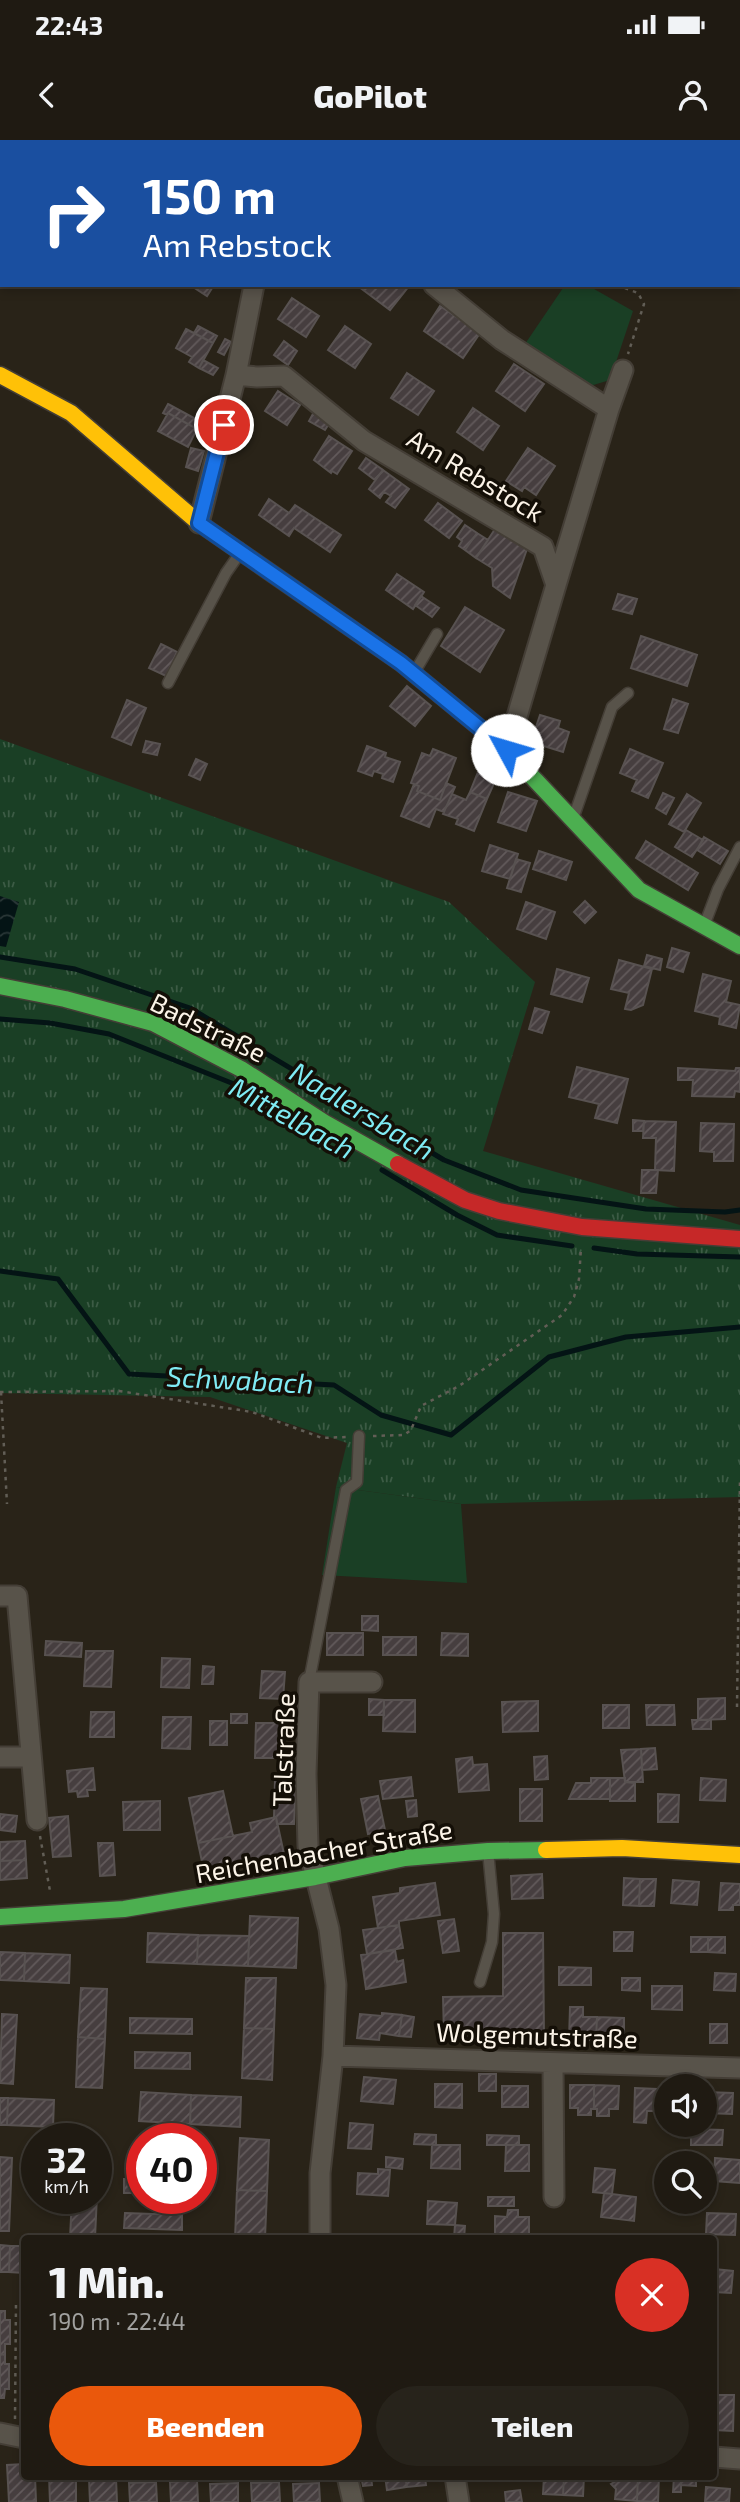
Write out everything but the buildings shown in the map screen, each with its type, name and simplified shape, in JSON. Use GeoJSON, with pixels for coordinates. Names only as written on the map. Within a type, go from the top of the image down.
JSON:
{"type":"FeatureCollection","features":[{"type":"Feature","properties":{"kind":"street"},"geometry":{"type":"LineString","coordinates":[[199,523],[236,376],[254,287]]}},
{"type":"Feature","properties":{"kind":"street"},"geometry":{"type":"LineString","coordinates":[[436,287],[502,340],[609,409]]}},
{"type":"Feature","properties":{"kind":"street"},"geometry":{"type":"LineString","coordinates":[[507,750],[623,370]]}},
{"type":"Feature","properties":{"kind":"street"},"geometry":{"type":"LineString","coordinates":[[0,375],[71,413],[199,523],[414,673],[507,750],[639,890],[740,946]]}},
{"type":"Feature","properties":{"kind":"street","name":"Am Rebstock"},"geometry":{"type":"LineString","coordinates":[[236,376],[284,376],[364,441],[543,547],[556,585]]}},
{"type":"Feature","properties":{"kind":"street","name":"Badstraße"},"geometry":{"type":"LineString","coordinates":[[0,986],[65,999],[153,1023],[241,1069],[325,1123],[465,1200],[499,1211],[582,1227],[740,1239]]}},
{"type":"Feature","properties":{"kind":"street"},"geometry":{"type":"LineString","coordinates":[[0,1596],[17,1596],[37,1820]]}},
{"type":"Feature","properties":{"kind":"street","name":"Talstraße"},"geometry":{"type":"LineString","coordinates":[[320,2235],[320,2173],[333,2056],[336,1985],[329,1929],[308,1846],[306,1774],[309,1682],[372,1682]]}},
{"type":"Feature","properties":{"kind":"street"},"geometry":{"type":"LineString","coordinates":[[0,1757],[30,1757]]}},
{"type":"Feature","properties":{"kind":"street","name":"Reichenbacher Straße"},"geometry":{"type":"LineString","coordinates":[[0,1917],[124,1909],[315,1877],[405,1858],[488,1850],[622,1848],[740,1854]]}},
{"type":"Feature","properties":{"kind":"street","name":"Wolgemutstraße"},"geometry":{"type":"LineString","coordinates":[[333,2056],[740,2068]]}},
{"type":"Feature","properties":{"kind":"street"},"geometry":{"type":"LineString","coordinates":[[553,2064],[554,2197]]}},
{"type":"Feature","properties":{"kind":"street"},"geometry":{"type":"LineString","coordinates":[[717,2457],[740,2459]]}},
{"type":"Feature","properties":{"kind":"street"},"geometry":{"type":"LineString","coordinates":[[348,2480],[353,2502]]}},
{"type":"Feature","properties":{"kind":"street"},"geometry":{"type":"LineString","coordinates":[[456,2480],[459,2502]]}},
{"type":"Feature","properties":{"kind":"lane"},"geometry":{"type":"LineString","coordinates":[[168,683],[226,573],[241,552]]}},
{"type":"Feature","properties":{"kind":"lane"},"geometry":{"type":"LineString","coordinates":[[414,673],[437,634]]}},
{"type":"Feature","properties":{"kind":"lane"},"geometry":{"type":"LineString","coordinates":[[573,820],[612,707],[628,693]]}},
{"type":"Feature","properties":{"kind":"lane"},"geometry":{"type":"LineString","coordinates":[[704,926],[718,889],[740,847]]}},
{"type":"Feature","properties":{"kind":"lane"},"geometry":{"type":"LineString","coordinates":[[309,1682],[346,1490],[357,1482],[359,1436]]}},
{"type":"Feature","properties":{"kind":"lane"},"geometry":{"type":"LineString","coordinates":[[480,1982],[492,1942],[494,1914],[488,1850]]}},
{"type":"Feature","properties":{"kind":"path"},"geometry":{"type":"LineString","coordinates":[[622,287],[638,293],[644,304],[623,370]]}},
{"type":"Feature","properties":{"kind":"path"},"geometry":{"type":"LineString","coordinates":[[7,1504],[1,1392],[119,1391],[252,1412],[322,1438],[397,1437],[411,1430],[421,1406],[459,1385],[562,1315],[574,1297],[579,1279],[582,1227]]}},
{"type":"Feature","properties":{"kind":"path"},"geometry":{"type":"LineString","coordinates":[[737,1707],[740,1478]]}},
{"type":"Feature","properties":{"kind":"path"},"geometry":{"type":"LineString","coordinates":[[37,1820],[54,1913]]}},
{"type":"Feature","properties":{"kind":"path"},"geometry":{"type":"LineString","coordinates":[[13,2436],[16,2303]]}},
{"type":"Feature","properties":{"kind":"green space"},"geometry":{"type":"Polygon","coordinates":[[[564,287],[591,287],[633,311],[610,380],[590,386],[525,344],[564,287]]]}},
{"type":"Feature","properties":{"kind":"green space"},"geometry":{"type":"Polygon","coordinates":[[[0,739],[449,902],[535,982],[483,1151],[740,1225],[740,1497],[461,1504],[336,1487],[347,1443],[210,1397],[0,1393],[0,739]]]}},
{"type":"Feature","properties":{"kind":"green space"},"geometry":{"type":"Polygon","coordinates":[[[336,1487],[461,1504],[467,1583],[322,1575],[336,1487]]]}},
{"type":"Feature","properties":{"kind":"water"},"geometry":{"type":"Polygon","coordinates":[[[0,896],[19,902],[6,947],[0,946],[0,896]]]}},
{"type":"Feature","properties":{"kind":"waterway","name":"Nadlersbach"},"geometry":{"type":"LineString","coordinates":[[0,957],[75,969],[190,1008],[444,1160],[521,1190],[646,1209],[725,1212],[740,1210]]}},
{"type":"Feature","properties":{"kind":"waterway","name":"Mittelbach"},"geometry":{"type":"LineString","coordinates":[[0,1019],[50,1023],[109,1034],[249,1090],[271,1104]]}},
{"type":"Feature","properties":{"kind":"waterway","name":"Mittelbach"},"geometry":{"type":"LineString","coordinates":[[382,1170],[457,1215],[497,1235],[572,1246]]}},
{"type":"Feature","properties":{"kind":"waterway","name":"Mittelbach"},"geometry":{"type":"LineString","coordinates":[[594,1248],[637,1254],[740,1257]]}},
{"type":"Feature","properties":{"kind":"waterway","name":"Schwabach"},"geometry":{"type":"LineString","coordinates":[[0,1271],[58,1279],[129,1374],[334,1385],[381,1415],[451,1435],[549,1357],[626,1337],[740,1327]]}},
{"type":"Feature","properties":{"kind":"traffic: fast"},"geometry":{"type":"LineString","coordinates":[[440,695],[507,750],[639,890],[740,946]]}},
{"type":"Feature","properties":{"kind":"traffic: fast"},"geometry":{"type":"LineString","coordinates":[[0,986],[65,999],[153,1023],[241,1069],[325,1123],[398,1164]]}},
{"type":"Feature","properties":{"kind":"traffic: fast"},"geometry":{"type":"LineString","coordinates":[[0,1917],[124,1909],[315,1877],[405,1858],[488,1851],[546,1850]]}},
{"type":"Feature","properties":{"kind":"traffic: slow"},"geometry":{"type":"LineString","coordinates":[[0,375],[71,413],[199,523],[238,550]]}},
{"type":"Feature","properties":{"kind":"traffic: slow"},"geometry":{"type":"LineString","coordinates":[[546,1850],[622,1848],[740,1855]]}},
{"type":"Feature","properties":{"kind":"traffic: jam"},"geometry":{"type":"LineString","coordinates":[[238,550],[401,663],[440,695]]}},
{"type":"Feature","properties":{"kind":"traffic: jam"},"geometry":{"type":"LineString","coordinates":[[398,1164],[465,1200],[499,1211],[582,1227],[740,1239]]}},
{"type":"Feature","properties":{"kind":"route"},"geometry":{"type":"LineString","coordinates":[[224,425],[199,523],[401,663],[507,750]]}}]}
